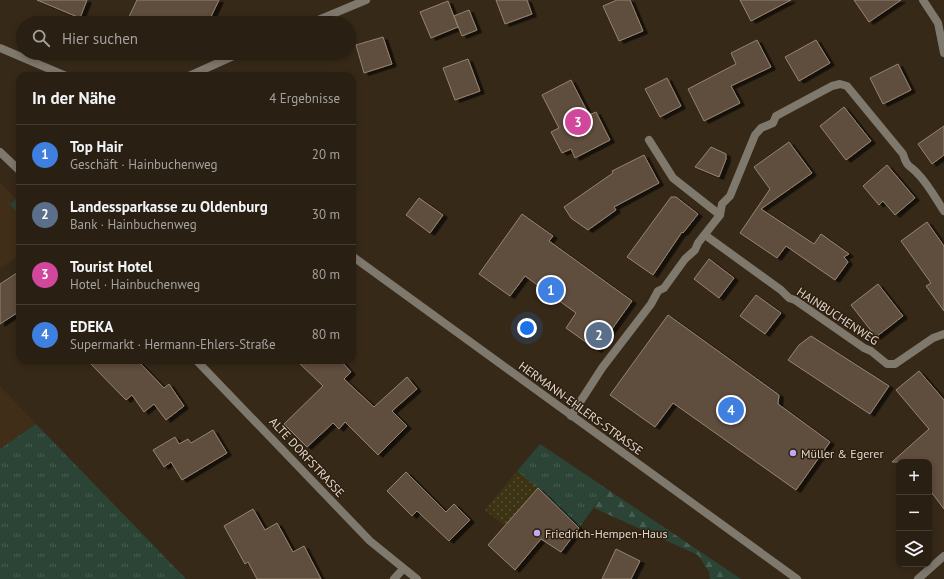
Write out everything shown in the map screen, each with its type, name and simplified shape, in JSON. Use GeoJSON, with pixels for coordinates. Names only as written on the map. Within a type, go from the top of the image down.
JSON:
{"type":"FeatureCollection","features":[{"type":"Feature","properties":{"kind":"street"},"geometry":{"type":"LineString","coordinates":[[328,16],[366,0]]}},
{"type":"Feature","properties":{"kind":"street"},"geometry":{"type":"LineString","coordinates":[[923,0],[938,23],[944,53]]}},
{"type":"Feature","properties":{"kind":"street"},"geometry":{"type":"LineString","coordinates":[[0,48],[16,55]]}},
{"type":"Feature","properties":{"kind":"street"},"geometry":{"type":"LineString","coordinates":[[28,60],[57,72]]}},
{"type":"Feature","properties":{"kind":"street"},"geometry":{"type":"LineString","coordinates":[[198,72],[224,60]]}},
{"type":"Feature","properties":{"kind":"street"},"geometry":{"type":"LineString","coordinates":[[571,416],[602,368],[651,304],[658,290],[664,288],[685,260],[696,250],[704,235],[720,214],[722,204],[730,196],[758,132],[769,126],[776,116],[797,104],[832,86],[840,84],[850,88],[903,154],[905,162],[910,169],[917,173],[944,210]]}},
{"type":"Feature","properties":{"kind":"street"},"geometry":{"type":"LineString","coordinates":[[649,140],[673,178],[720,214]]}},
{"type":"Feature","properties":{"kind":"street"},"geometry":{"type":"LineString","coordinates":[[0,152],[16,165]]}},
{"type":"Feature","properties":{"kind":"street","name":"HAINBUCHENWEG"},"geometry":{"type":"LineString","coordinates":[[704,235],[781,290],[789,298],[796,300],[864,348],[871,351],[887,364],[895,364],[933,338],[944,334]]}},
{"type":"Feature","properties":{"kind":"street","name":"HERMANN-EHLERS-STRASSE"},"geometry":{"type":"LineString","coordinates":[[356,259],[797,579]]}},
{"type":"Feature","properties":{"kind":"street","name":"ALTE DORFSTRASSE"},"geometry":{"type":"LineString","coordinates":[[200,364],[251,415],[370,541],[417,579]]}},
{"type":"Feature","properties":{"kind":"street"},"geometry":{"type":"LineString","coordinates":[[918,579],[944,556]]}},
{"type":"Feature","properties":{"kind":"street"},"geometry":{"type":"LineString","coordinates":[[394,579],[403,569]]}},
{"type":"Feature","properties":{"kind":"shaded area"},"geometry":{"type":"Polygon","coordinates":[[[0,183],[16,198],[16,257],[0,268],[0,183]]]}},
{"type":"Feature","properties":{"kind":"shaded area"},"geometry":{"type":"Polygon","coordinates":[[[0,386],[36,424],[0,449],[0,386]]]}},
{"type":"Feature","properties":{"kind":"green space"},"geometry":{"type":"Polygon","coordinates":[[[16,200],[16,211],[10,204],[16,200]]]}},
{"type":"Feature","properties":{"kind":"green space"},"geometry":{"type":"Polygon","coordinates":[[[36,424],[186,579],[0,579],[0,449],[36,424]]]}},
{"type":"Feature","properties":{"kind":"green space"},"geometry":{"type":"Polygon","coordinates":[[[540,444],[607,489],[579,528],[517,471],[540,444]]]}},
{"type":"Feature","properties":{"kind":"green space"},"geometry":{"type":"Polygon","coordinates":[[[607,489],[741,579],[710,579],[709,572],[698,555],[594,508],[607,489]]]}},
{"type":"Feature","properties":{"kind":"sand"},"geometry":{"type":"Polygon","coordinates":[[[517,471],[538,488],[505,526],[485,510],[517,471]]]}},
{"type":"Feature","properties":{"kind":"building"},"geometry":{"type":"Polygon","coordinates":[[[37,0],[87,0],[81,16],[75,16],[37,0]]]}},
{"type":"Feature","properties":{"kind":"building"},"geometry":{"type":"Polygon","coordinates":[[[137,0],[219,0],[211,16],[129,16],[137,0]]]}},
{"type":"Feature","properties":{"kind":"building"},"geometry":{"type":"Polygon","coordinates":[[[496,0],[527,0],[532,14],[505,24],[496,0]]]}},
{"type":"Feature","properties":{"kind":"building"},"geometry":{"type":"Polygon","coordinates":[[[617,0],[630,0],[643,31],[619,41],[603,6],[617,0]]]}},
{"type":"Feature","properties":{"kind":"building"},"geometry":{"type":"Polygon","coordinates":[[[740,0],[791,0],[751,21],[740,0]]]}},
{"type":"Feature","properties":{"kind":"building"},"geometry":{"type":"Polygon","coordinates":[[[854,0],[901,0],[869,22],[854,0]]]}},
{"type":"Feature","properties":{"kind":"building"},"geometry":{"type":"Polygon","coordinates":[[[448,1],[458,27],[431,38],[420,12],[448,1]]]}},
{"type":"Feature","properties":{"kind":"building"},"geometry":{"type":"Polygon","coordinates":[[[469,10],[477,30],[462,36],[454,16],[469,10]]]}},
{"type":"Feature","properties":{"kind":"building"},"geometry":{"type":"Polygon","coordinates":[[[383,37],[392,64],[364,73],[356,45],[383,37]]]}},
{"type":"Feature","properties":{"kind":"building"},"geometry":{"type":"Polygon","coordinates":[[[757,40],[771,67],[731,86],[740,103],[704,121],[688,89],[736,64],[731,53],[757,40]]]}},
{"type":"Feature","properties":{"kind":"building"},"geometry":{"type":"Polygon","coordinates":[[[816,40],[830,63],[799,81],[785,57],[816,40]]]}},
{"type":"Feature","properties":{"kind":"building"},"geometry":{"type":"Polygon","coordinates":[[[468,59],[480,91],[455,100],[443,68],[468,59]]]}},
{"type":"Feature","properties":{"kind":"building"},"geometry":{"type":"Polygon","coordinates":[[[898,64],[911,90],[883,104],[870,78],[898,64]]]}},
{"type":"Feature","properties":{"kind":"building"},"geometry":{"type":"Polygon","coordinates":[[[667,78],[681,106],[660,117],[645,89],[667,78]]]}},
{"type":"Feature","properties":{"kind":"building"},"geometry":{"type":"Polygon","coordinates":[[[571,80],[589,115],[596,112],[610,140],[575,158],[571,149],[562,153],[551,132],[559,128],[542,95],[571,80]]]}},
{"type":"Feature","properties":{"kind":"building"},"geometry":{"type":"Polygon","coordinates":[[[844,107],[871,141],[846,160],[820,126],[844,107]]]}},
{"type":"Feature","properties":{"kind":"building"},"geometry":{"type":"Polygon","coordinates":[[[944,126],[944,155],[932,164],[918,144],[944,126]]]}},
{"type":"Feature","properties":{"kind":"building"},"geometry":{"type":"Polygon","coordinates":[[[789,142],[812,173],[761,209],[814,244],[821,234],[849,254],[844,257],[848,262],[835,280],[786,246],[777,258],[740,233],[770,189],[754,167],[789,142]]]}},
{"type":"Feature","properties":{"kind":"building"},"geometry":{"type":"Polygon","coordinates":[[[711,147],[726,154],[726,159],[719,177],[695,167],[711,147]]]}},
{"type":"Feature","properties":{"kind":"building"},"geometry":{"type":"Polygon","coordinates":[[[644,155],[659,183],[614,207],[616,210],[588,230],[571,218],[564,207],[613,173],[612,171],[644,155]]]}},
{"type":"Feature","properties":{"kind":"building"},"geometry":{"type":"Polygon","coordinates":[[[887,165],[915,198],[895,215],[883,201],[879,205],[863,186],[887,165]]]}},
{"type":"Feature","properties":{"kind":"building"},"geometry":{"type":"Polygon","coordinates":[[[671,197],[676,197],[698,214],[683,233],[682,232],[653,275],[627,257],[671,197]]]}},
{"type":"Feature","properties":{"kind":"building"},"geometry":{"type":"Polygon","coordinates":[[[419,198],[443,215],[430,233],[406,215],[419,198]]]}},
{"type":"Feature","properties":{"kind":"building"},"geometry":{"type":"Polygon","coordinates":[[[522,214],[553,236],[549,241],[632,301],[597,350],[566,328],[576,313],[525,276],[510,296],[479,274],[522,214]]]}},
{"type":"Feature","properties":{"kind":"building"},"geometry":{"type":"Polygon","coordinates":[[[927,222],[944,246],[944,311],[926,286],[931,283],[901,241],[927,222]]]}},
{"type":"Feature","properties":{"kind":"building"},"geometry":{"type":"Polygon","coordinates":[[[709,259],[734,278],[719,298],[694,279],[709,259]]]}},
{"type":"Feature","properties":{"kind":"building"},"geometry":{"type":"Polygon","coordinates":[[[16,274],[16,314],[0,324],[0,284],[16,274]]]}},
{"type":"Feature","properties":{"kind":"building"},"geometry":{"type":"Polygon","coordinates":[[[878,284],[903,316],[876,337],[851,305],[878,284]]]}},
{"type":"Feature","properties":{"kind":"building"},"geometry":{"type":"Polygon","coordinates":[[[756,295],[781,313],[765,334],[740,316],[756,295]]]}},
{"type":"Feature","properties":{"kind":"building"},"geometry":{"type":"Polygon","coordinates":[[[668,315],[779,395],[778,404],[830,442],[796,490],[673,403],[655,427],[610,395],[668,315]]]}},
{"type":"Feature","properties":{"kind":"building"},"geometry":{"type":"Polygon","coordinates":[[[811,336],[889,386],[870,414],[788,360],[799,345],[811,336]]]}},
{"type":"Feature","properties":{"kind":"building"},"geometry":{"type":"Polygon","coordinates":[[[91,364],[141,364],[164,388],[169,384],[184,406],[166,420],[154,404],[144,412],[132,395],[126,400],[91,364]]]}},
{"type":"Feature","properties":{"kind":"building"},"geometry":{"type":"Polygon","coordinates":[[[300,364],[344,364],[351,372],[344,379],[374,407],[407,377],[417,389],[392,411],[407,426],[378,455],[345,422],[339,429],[333,423],[307,447],[284,424],[323,386],[300,364]]]}},
{"type":"Feature","properties":{"kind":"building"},"geometry":{"type":"Polygon","coordinates":[[[919,371],[944,400],[944,509],[932,493],[932,459],[896,459],[896,462],[892,462],[929,429],[896,390],[919,371]]]}},
{"type":"Feature","properties":{"kind":"building"},"geometry":{"type":"Polygon","coordinates":[[[213,430],[227,453],[182,480],[171,462],[164,467],[153,450],[175,437],[179,444],[188,439],[191,443],[213,430]]]}},
{"type":"Feature","properties":{"kind":"building"},"geometry":{"type":"Polygon","coordinates":[[[406,472],[446,512],[454,504],[470,520],[449,541],[417,511],[412,516],[387,491],[406,472]]]}},
{"type":"Feature","properties":{"kind":"building","name":"Friedrich-Hempen-Haus"},"geometry":{"type":"Polygon","coordinates":[[[538,488],[579,528],[561,552],[541,539],[515,570],[488,545],[538,488]]]}},
{"type":"Feature","properties":{"kind":"building"},"geometry":{"type":"Polygon","coordinates":[[[253,509],[265,530],[277,523],[293,552],[304,546],[321,579],[257,579],[248,562],[245,564],[224,526],[253,509]]]}},
{"type":"Feature","properties":{"kind":"building"},"geometry":{"type":"Polygon","coordinates":[[[616,549],[640,561],[631,579],[602,579],[616,549]]]}},
{"type":"Feature","properties":{"kind":"place","name":"Tourist Hotel"},"geometry":{"type":"Point","coordinates":[578,122]}},
{"type":"Feature","properties":{"kind":"place","name":"Top Hair"},"geometry":{"type":"Point","coordinates":[551,290]}},
{"type":"Feature","properties":{"kind":"place","name":"Landessparkasse zu Oldenburg"},"geometry":{"type":"Point","coordinates":[599,335]}},
{"type":"Feature","properties":{"kind":"place","name":"EDEKA"},"geometry":{"type":"Point","coordinates":[731,410]}},
{"type":"Feature","properties":{"kind":"place","name":"Müller & Egerer"},"geometry":{"type":"Point","coordinates":[793,453]}},
{"type":"Feature","properties":{"kind":"place","name":"Friedrich-Hempen-Haus"},"geometry":{"type":"Point","coordinates":[537,533]}}]}
